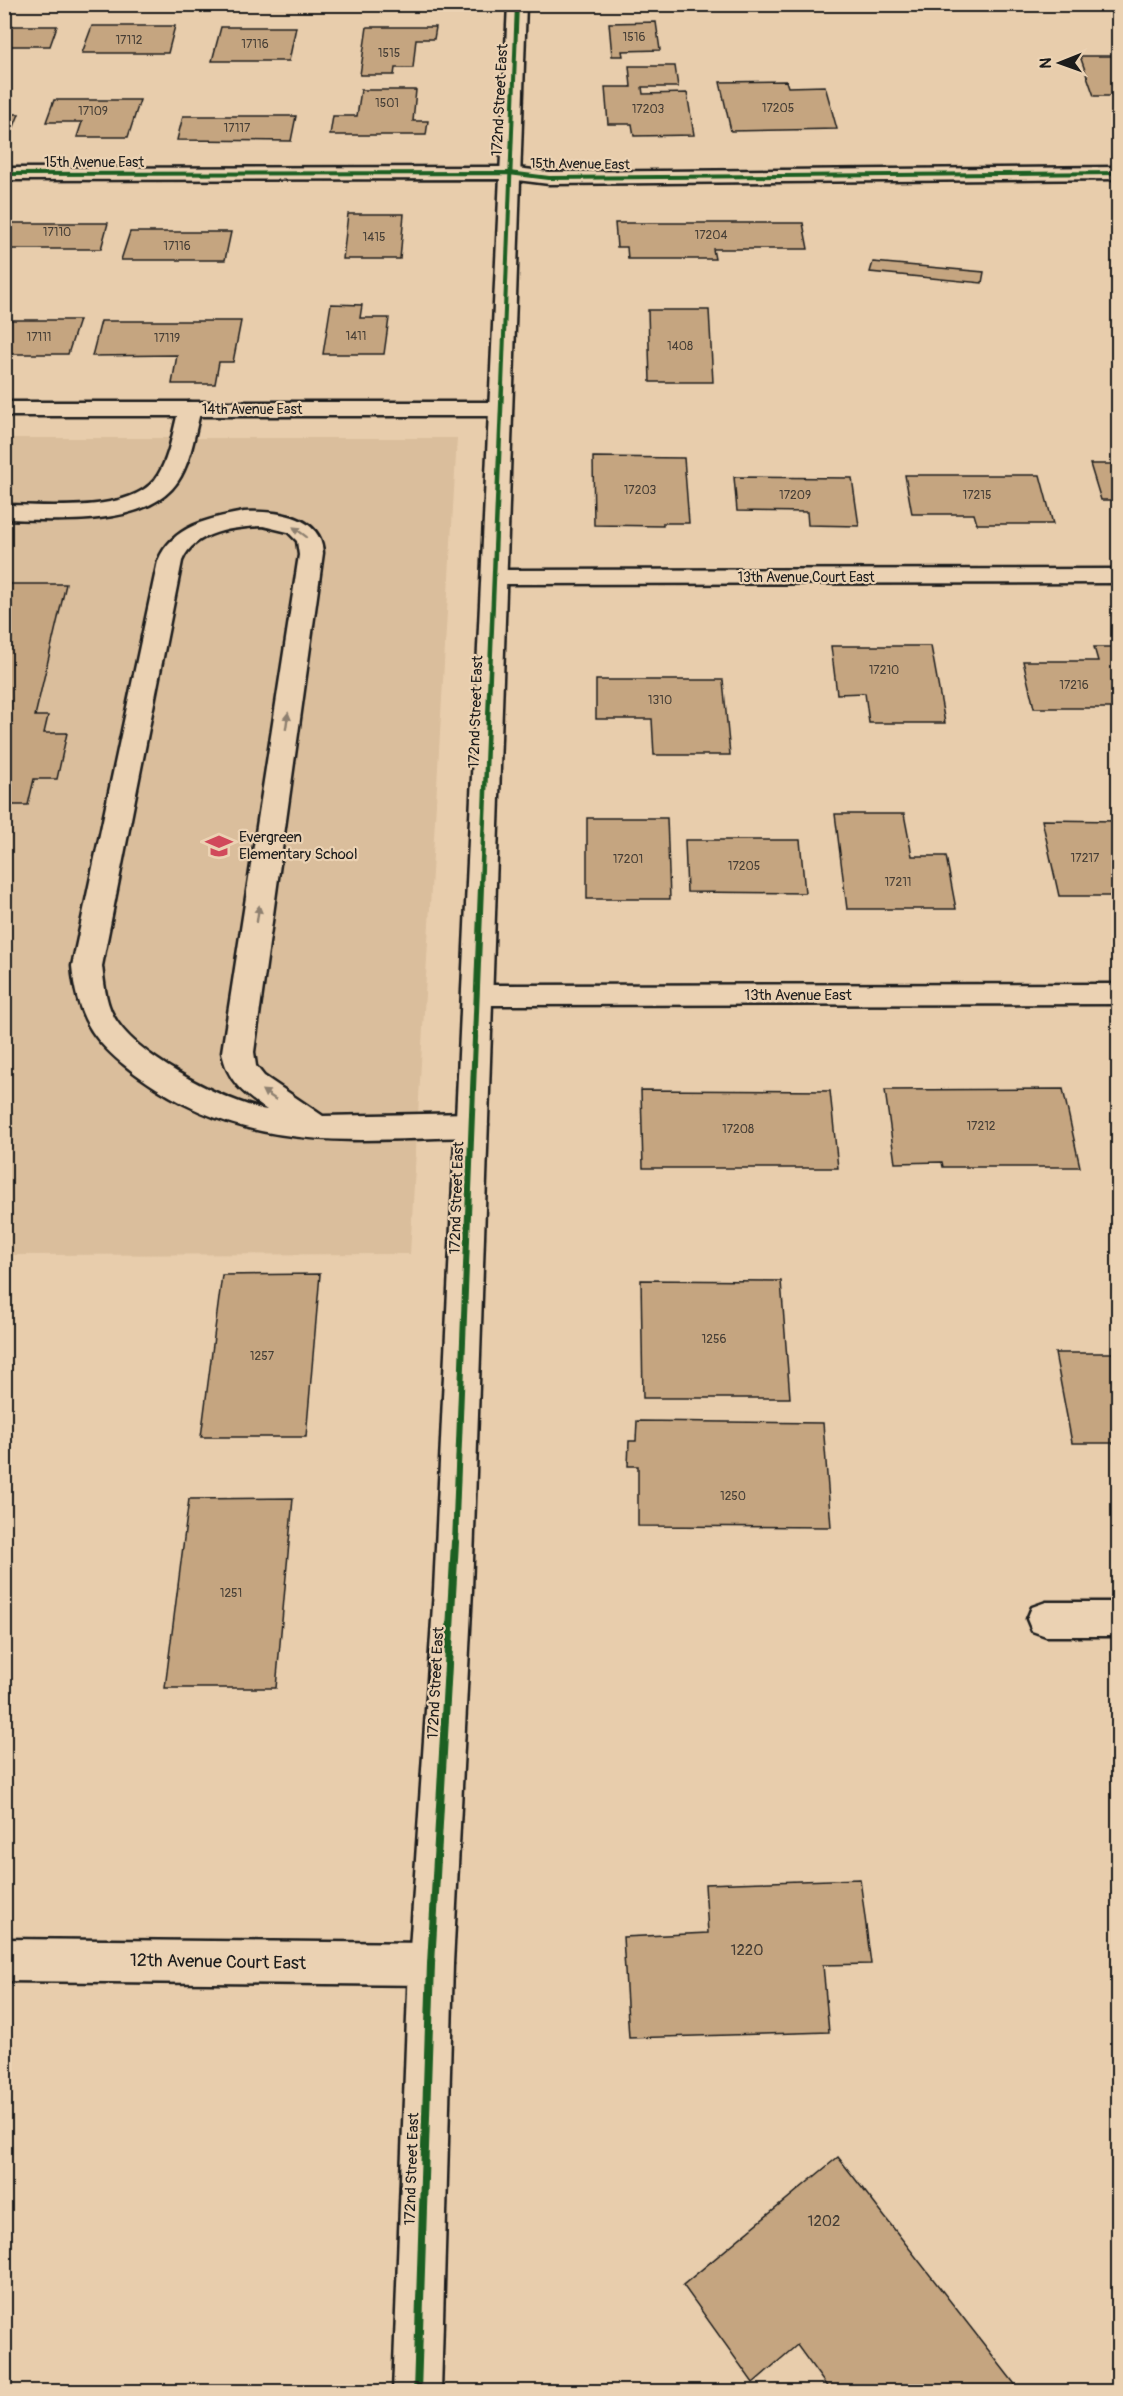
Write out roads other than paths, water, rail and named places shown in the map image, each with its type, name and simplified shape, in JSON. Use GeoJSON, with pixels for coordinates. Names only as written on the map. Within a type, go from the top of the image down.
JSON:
{"type":"FeatureCollection","features":[{"type":"Feature","properties":{"kind":"street","name":"172nd Street East"},"geometry":{"type":"LineString","coordinates":[[417,2391],[431,1964],[453,1590],[508,173],[517,4]]}},
{"type":"Feature","properties":{"kind":"street","name":"15th Avenue East"},"geometry":{"type":"LineString","coordinates":[[4,174],[508,173],[549,178],[1119,173]]}},
{"type":"Feature","properties":{"kind":"street","name":"14th Avenue East"},"geometry":{"type":"LineString","coordinates":[[4,409],[499,410]]}},
{"type":"Feature","properties":{"kind":"street"},"geometry":{"type":"LineString","coordinates":[[4,512],[111,509],[153,493],[166,482],[190,409]]}},
{"type":"Feature","properties":{"kind":"street"},"geometry":{"type":"LineString","coordinates":[[317,1128],[253,1084],[241,1069],[238,1052],[310,567],[310,540],[303,532],[287,524],[262,520],[236,520],[212,525],[194,534],[178,545],[170,561],[87,966],[89,999],[100,1025],[132,1054],[180,1090],[225,1111],[264,1121],[317,1128],[472,1125]]}},
{"type":"Feature","properties":{"kind":"street","name":"13th Avenue Court East"},"geometry":{"type":"LineString","coordinates":[[494,577],[1119,576]]}},
{"type":"Feature","properties":{"kind":"street","name":"13th Avenue East"},"geometry":{"type":"LineString","coordinates":[[477,995],[1119,994]]}},
{"type":"Feature","properties":{"kind":"street"},"geometry":{"type":"LineString","coordinates":[[1046,1619],[1119,1619]]}},
{"type":"Feature","properties":{"kind":"street","name":"12th Avenue Court East"},"geometry":{"type":"LineString","coordinates":[[4,1960],[431,1964]]}},
{"type":"Feature","properties":{"kind":"place","name":"Evergreen Elementary School"},"geometry":{"type":"Point","coordinates":[219,846]}}]}
